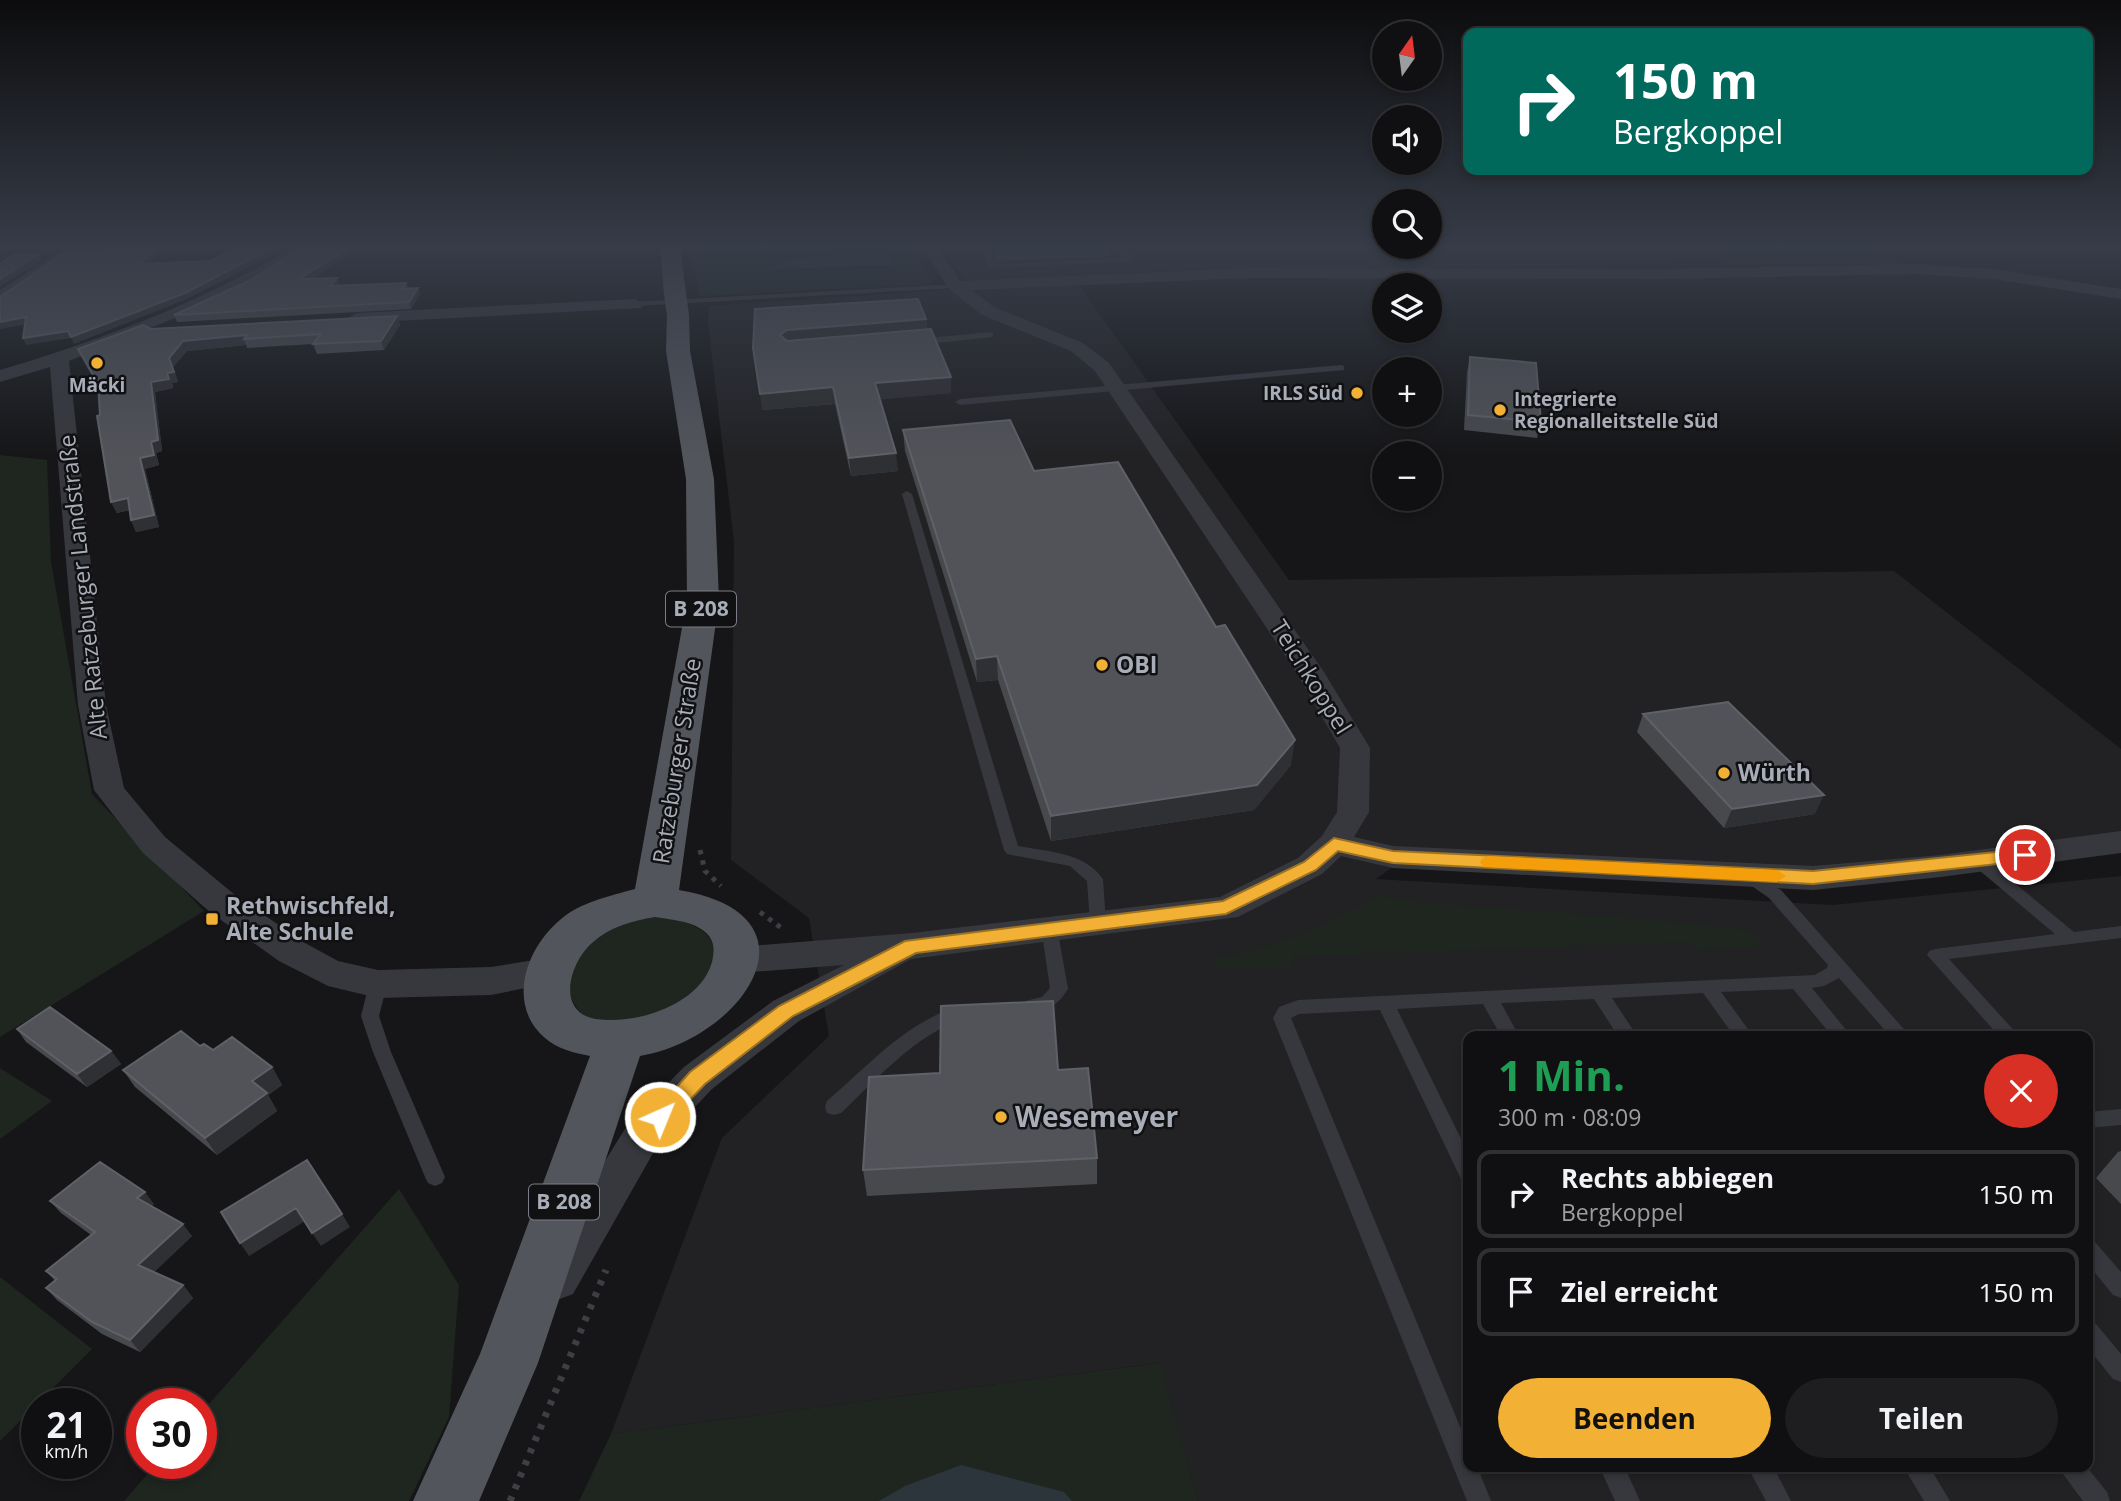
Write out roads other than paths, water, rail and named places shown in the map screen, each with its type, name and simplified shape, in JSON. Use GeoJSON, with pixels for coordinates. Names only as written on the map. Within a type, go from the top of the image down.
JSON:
{"type":"FeatureCollection","features":[{"type":"Feature","properties":{"kind":"main road","name":"Ratzeburger Straße"},"geometry":{"type":"LineString","coordinates":[[655,901],[703,600],[700,479],[678,351],[677,316]]}},
{"type":"Feature","properties":{"kind":"main road"},"geometry":{"type":"LineString","coordinates":[[655,901],[682,902],[706,909],[724,922],[735,940],[737,960],[729,983],[712,1005],[654,1036],[621,1040],[592,1038],[567,1028],[551,1012],[544,993],[547,971],[558,950],[576,931],[609,913],[655,901]]}},
{"type":"Feature","properties":{"kind":"main road","name":"B 208"},"geometry":{"type":"LineString","coordinates":[[446,1501],[507,1363],[621,1040]]}},
{"type":"Feature","properties":{"kind":"street"},"geometry":{"type":"LineString","coordinates":[[0,376],[60,358],[172,316]]}},
{"type":"Feature","properties":{"kind":"street"},"geometry":{"type":"LineString","coordinates":[[336,320],[410,316]]}},
{"type":"Feature","properties":{"kind":"street","name":"Teichkoppel"},"geometry":{"type":"LineString","coordinates":[[737,960],[912,946],[1049,927],[1226,908],[1310,866],[1334,844],[1353,812],[1355,748],[1310,672],[1102,367],[1077,347],[1000,316]]}},
{"type":"Feature","properties":{"kind":"street"},"geometry":{"type":"LineString","coordinates":[[137,331],[183,330]]}},
{"type":"Feature","properties":{"kind":"street","name":"Alte Ratzeburger Landstraße"},"geometry":{"type":"LineString","coordinates":[[60,358],[92,705],[110,790],[154,845],[223,904],[257,925],[292,953],[328,972],[378,984],[491,981],[547,971]]}},
{"type":"Feature","properties":{"kind":"street"},"geometry":{"type":"LineString","coordinates":[[1334,844],[1393,857],[1813,878],[1978,861],[2121,842]]}},
{"type":"Feature","properties":{"kind":"street","name":"Teichkoppel"},"geometry":{"type":"LineString","coordinates":[[507,1363],[642,1136],[698,1078],[786,1011],[912,946]]}},
{"type":"Feature","properties":{"kind":"lane"},"geometry":{"type":"LineString","coordinates":[[908,343],[990,335]]}},
{"type":"Feature","properties":{"kind":"lane"},"geometry":{"type":"LineString","coordinates":[[960,402],[1341,368]]}},
{"type":"Feature","properties":{"kind":"lane"},"geometry":{"type":"LineString","coordinates":[[907,495],[1012,850],[1075,862],[1095,879],[1098,923]]}},
{"type":"Feature","properties":{"kind":"lane"},"geometry":{"type":"LineString","coordinates":[[1978,861],[2070,938]]}},
{"type":"Feature","properties":{"kind":"lane"},"geometry":{"type":"LineString","coordinates":[[1748,875],[1775,894],[1897,1031]]}},
{"type":"Feature","properties":{"kind":"lane"},"geometry":{"type":"LineString","coordinates":[[1012,1008],[1048,1002],[1059,989],[1049,927]]}},
{"type":"Feature","properties":{"kind":"lane"},"geometry":{"type":"LineString","coordinates":[[2005,1031],[1935,955],[2121,932]]}},
{"type":"Feature","properties":{"kind":"lane"},"geometry":{"type":"LineString","coordinates":[[1463,1462],[1282,1018],[1285,1012],[1298,1007],[1797,981],[1827,977],[1835,972],[1837,962]]}},
{"type":"Feature","properties":{"kind":"lane"},"geometry":{"type":"LineString","coordinates":[[1797,981],[1838,1031]]}},
{"type":"Feature","properties":{"kind":"lane"},"geometry":{"type":"LineString","coordinates":[[378,984],[370,1016],[435,1177]]}},
{"type":"Feature","properties":{"kind":"lane"},"geometry":{"type":"LineString","coordinates":[[1707,986],[1740,1031]]}},
{"type":"Feature","properties":{"kind":"lane"},"geometry":{"type":"LineString","coordinates":[[1598,991],[1625,1031]]}},
{"type":"Feature","properties":{"kind":"lane"},"geometry":{"type":"LineString","coordinates":[[1488,997],[1507,1031]]}},
{"type":"Feature","properties":{"kind":"lane"},"geometry":{"type":"LineString","coordinates":[[1385,1002],[1463,1163]]}},
{"type":"Feature","properties":{"kind":"lane"},"geometry":{"type":"LineString","coordinates":[[834,1107],[923,1030],[943,1017],[975,1011]]}},
{"type":"Feature","properties":{"kind":"lane"},"geometry":{"type":"LineString","coordinates":[[2093,1120],[2121,1117]]}},
{"type":"Feature","properties":{"kind":"lane"},"geometry":{"type":"LineString","coordinates":[[2093,1256],[2121,1287]]}},
{"type":"Feature","properties":{"kind":"lane"},"geometry":{"type":"LineString","coordinates":[[2093,1337],[2121,1371]]}},
{"type":"Feature","properties":{"kind":"lane"},"geometry":{"type":"LineString","coordinates":[[1467,1472],[1479,1501]]}},
{"type":"Feature","properties":{"kind":"lane"},"geometry":{"type":"LineString","coordinates":[[1614,1472],[1628,1501]]}},
{"type":"Feature","properties":{"kind":"lane"},"geometry":{"type":"LineString","coordinates":[[1762,1472],[1779,1501]]}},
{"type":"Feature","properties":{"kind":"lane"},"geometry":{"type":"LineString","coordinates":[[1919,1472],[1938,1501]]}},
{"type":"Feature","properties":{"kind":"lane"},"geometry":{"type":"LineString","coordinates":[[2076,1472],[2098,1501]]}},
{"type":"Feature","properties":{"kind":"place","name":"Mäcki"},"geometry":{"type":"Point","coordinates":[97,363]}},
{"type":"Feature","properties":{"kind":"place","name":"IRLS Süd"},"geometry":{"type":"Point","coordinates":[1357,393]}},
{"type":"Feature","properties":{"kind":"place","name":"Integrierte Regionalleitstelle Süd"},"geometry":{"type":"Point","coordinates":[1500,410]}},
{"type":"Feature","properties":{"kind":"place","name":"OBI"},"geometry":{"type":"Point","coordinates":[1102,665]}},
{"type":"Feature","properties":{"kind":"place","name":"Würth"},"geometry":{"type":"Point","coordinates":[1724,773]}},
{"type":"Feature","properties":{"kind":"place","name":"Rethwischfeld, Alte Schule"},"geometry":{"type":"Point","coordinates":[212,919]}},
{"type":"Feature","properties":{"kind":"place","name":"Wesemeyer"},"geometry":{"type":"Point","coordinates":[1001,1117]}}]}
